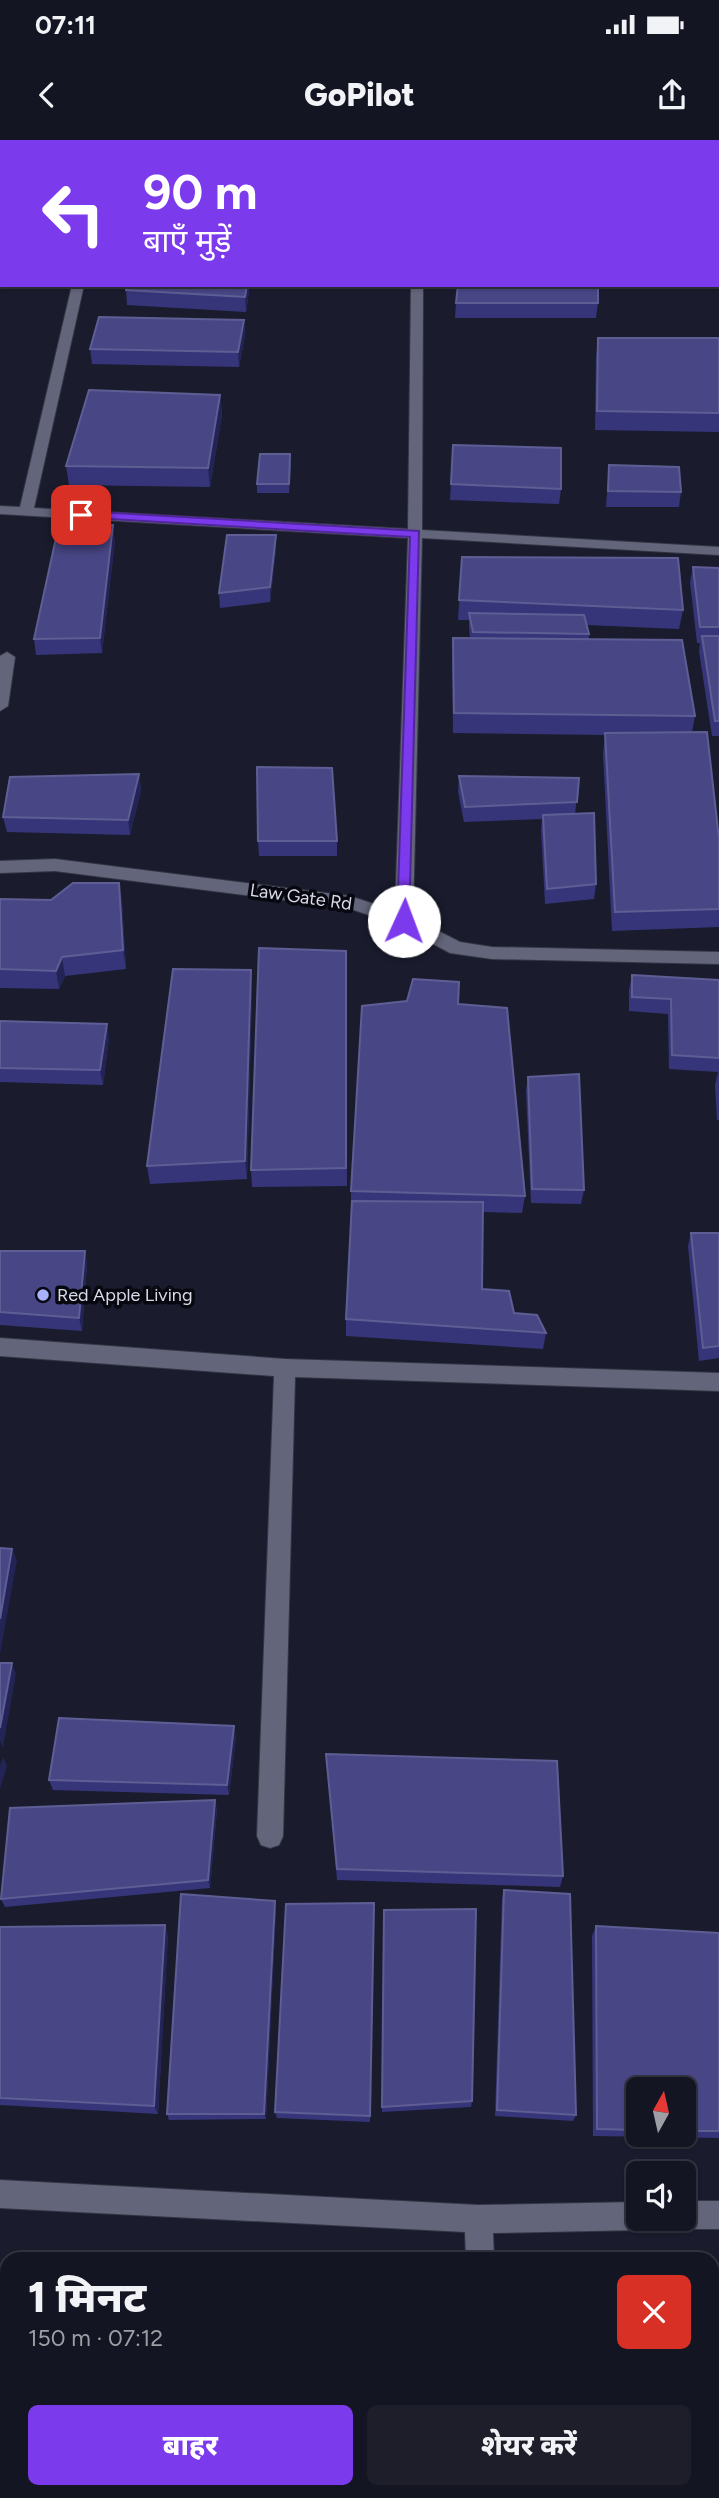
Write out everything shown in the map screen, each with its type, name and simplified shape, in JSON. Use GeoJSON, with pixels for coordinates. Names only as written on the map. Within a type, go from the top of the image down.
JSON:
{"type":"FeatureCollection","features":[{"type":"Feature","properties":{"kind":"street"},"geometry":{"type":"LineString","coordinates":[[26,512],[78,287]]}},
{"type":"Feature","properties":{"kind":"street"},"geometry":{"type":"LineString","coordinates":[[404,921],[415,534],[417,287]]}},
{"type":"Feature","properties":{"kind":"street"},"geometry":{"type":"LineString","coordinates":[[0,510],[719,551]]}},
{"type":"Feature","properties":{"kind":"street"},"geometry":{"type":"LineString","coordinates":[[0,706],[7,657]]}},
{"type":"Feature","properties":{"kind":"street","name":"Law Gate Rd"},"geometry":{"type":"LineString","coordinates":[[0,867],[55,865],[350,902],[404,921],[456,948],[492,953],[719,958]]}},
{"type":"Feature","properties":{"kind":"street"},"geometry":{"type":"LineString","coordinates":[[0,1347],[285,1368],[719,1382]]}},
{"type":"Feature","properties":{"kind":"street"},"geometry":{"type":"LineString","coordinates":[[270,1836],[285,1368]]}},
{"type":"Feature","properties":{"kind":"street"},"geometry":{"type":"LineString","coordinates":[[0,2193],[478,2219],[626,2216]]}},
{"type":"Feature","properties":{"kind":"street"},"geometry":{"type":"LineString","coordinates":[[696,2215],[719,2215]]}},
{"type":"Feature","properties":{"kind":"street"},"geometry":{"type":"LineString","coordinates":[[478,2219],[480,2252]]}},
{"type":"Feature","properties":{"kind":"building"},"geometry":{"type":"Polygon","coordinates":[[[126,287],[247,287],[245,297],[126,290],[126,287]]]}},
{"type":"Feature","properties":{"kind":"building"},"geometry":{"type":"Polygon","coordinates":[[[458,287],[598,287],[598,303],[456,303],[458,287]]]}},
{"type":"Feature","properties":{"kind":"building"},"geometry":{"type":"Polygon","coordinates":[[[99,317],[244,320],[238,352],[90,349],[99,317]]]}},
{"type":"Feature","properties":{"kind":"building"},"geometry":{"type":"Polygon","coordinates":[[[598,338],[719,338],[719,413],[597,411],[598,338]]]}},
{"type":"Feature","properties":{"kind":"building"},"geometry":{"type":"Polygon","coordinates":[[[89,390],[220,395],[208,468],[66,466],[89,390]]]}},
{"type":"Feature","properties":{"kind":"building"},"geometry":{"type":"Polygon","coordinates":[[[453,445],[561,448],[561,489],[451,484],[453,445]]]}},
{"type":"Feature","properties":{"kind":"building"},"geometry":{"type":"Polygon","coordinates":[[[260,454],[290,454],[289,484],[257,484],[260,454]]]}},
{"type":"Feature","properties":{"kind":"building"},"geometry":{"type":"Polygon","coordinates":[[[609,465],[679,467],[681,492],[608,491],[609,465]]]}},
{"type":"Feature","properties":{"kind":"building"},"geometry":{"type":"Polygon","coordinates":[[[59,524],[113,525],[100,638],[34,639],[59,524]]]}},
{"type":"Feature","properties":{"kind":"building"},"geometry":{"type":"Polygon","coordinates":[[[227,535],[276,535],[270,587],[219,593],[227,535]]]}},
{"type":"Feature","properties":{"kind":"building"},"geometry":{"type":"Polygon","coordinates":[[[462,557],[678,558],[683,610],[459,600],[462,557]]]}},
{"type":"Feature","properties":{"kind":"building"},"geometry":{"type":"Polygon","coordinates":[[[693,567],[719,568],[719,627],[700,627],[693,567]]]}},
{"type":"Feature","properties":{"kind":"building"},"geometry":{"type":"Polygon","coordinates":[[[469,613],[584,615],[589,634],[473,632],[469,613]]]}},
{"type":"Feature","properties":{"kind":"building"},"geometry":{"type":"Polygon","coordinates":[[[702,636],[719,636],[719,721],[715,721],[702,636]]]}},
{"type":"Feature","properties":{"kind":"building"},"geometry":{"type":"Polygon","coordinates":[[[453,638],[682,640],[695,716],[454,713],[453,638]]]}},
{"type":"Feature","properties":{"kind":"building"},"geometry":{"type":"Polygon","coordinates":[[[707,732],[719,839],[719,909],[615,912],[605,733],[707,732]]]}},
{"type":"Feature","properties":{"kind":"building"},"geometry":{"type":"Polygon","coordinates":[[[257,767],[332,768],[337,841],[258,841],[257,767]]]}},
{"type":"Feature","properties":{"kind":"building"},"geometry":{"type":"Polygon","coordinates":[[[139,774],[128,820],[3,817],[10,777],[139,774]]]}},
{"type":"Feature","properties":{"kind":"building"},"geometry":{"type":"Polygon","coordinates":[[[459,776],[579,778],[577,802],[465,807],[459,776]]]}},
{"type":"Feature","properties":{"kind":"building"},"geometry":{"type":"Polygon","coordinates":[[[594,813],[596,884],[547,889],[543,815],[594,813]]]}},
{"type":"Feature","properties":{"kind":"building"},"geometry":{"type":"Polygon","coordinates":[[[73,883],[119,883],[123,950],[62,957],[56,971],[0,969],[0,899],[51,900],[73,883]]]}},
{"type":"Feature","properties":{"kind":"building"},"geometry":{"type":"Polygon","coordinates":[[[259,948],[346,951],[346,1168],[251,1170],[259,948]]]}},
{"type":"Feature","properties":{"kind":"building"},"geometry":{"type":"Polygon","coordinates":[[[173,969],[251,970],[245,1161],[147,1166],[173,969]]]}},
{"type":"Feature","properties":{"kind":"building"},"geometry":{"type":"Polygon","coordinates":[[[632,975],[719,980],[719,1058],[672,1055],[671,999],[632,997],[632,975]]]}},
{"type":"Feature","properties":{"kind":"building"},"geometry":{"type":"Polygon","coordinates":[[[413,979],[459,982],[458,1004],[507,1008],[525,1196],[351,1191],[362,1006],[407,1001],[413,979]]]}},
{"type":"Feature","properties":{"kind":"building"},"geometry":{"type":"Polygon","coordinates":[[[0,1021],[107,1024],[100,1070],[0,1068],[0,1021]]]}},
{"type":"Feature","properties":{"kind":"building"},"geometry":{"type":"Polygon","coordinates":[[[579,1074],[584,1190],[532,1189],[528,1077],[579,1074]]]}},
{"type":"Feature","properties":{"kind":"building"},"geometry":{"type":"Polygon","coordinates":[[[352,1201],[483,1202],[482,1289],[509,1291],[514,1313],[537,1315],[546,1333],[346,1319],[352,1201]]]}},
{"type":"Feature","properties":{"kind":"building"},"geometry":{"type":"Polygon","coordinates":[[[691,1233],[719,1233],[719,1346],[703,1348],[691,1233]]]}},
{"type":"Feature","properties":{"kind":"building","name":"Red Apple Living"},"geometry":{"type":"Polygon","coordinates":[[[0,1251],[85,1251],[79,1318],[0,1312],[0,1251]]]}},
{"type":"Feature","properties":{"kind":"building"},"geometry":{"type":"Polygon","coordinates":[[[0,1548],[12,1549],[0,1619],[0,1548]]]}},
{"type":"Feature","properties":{"kind":"building"},"geometry":{"type":"Polygon","coordinates":[[[0,1663],[12,1663],[0,1728],[0,1663]]]}},
{"type":"Feature","properties":{"kind":"building"},"geometry":{"type":"Polygon","coordinates":[[[59,1718],[234,1726],[227,1785],[49,1780],[59,1718]]]}},
{"type":"Feature","properties":{"kind":"building"},"geometry":{"type":"Polygon","coordinates":[[[326,1754],[557,1761],[563,1876],[337,1869],[326,1754]]]}},
{"type":"Feature","properties":{"kind":"building"},"geometry":{"type":"Polygon","coordinates":[[[215,1800],[208,1880],[1,1899],[10,1808],[215,1800]]]}},
{"type":"Feature","properties":{"kind":"building"},"geometry":{"type":"Polygon","coordinates":[[[504,1890],[570,1894],[576,2115],[497,2110],[504,1890]]]}},
{"type":"Feature","properties":{"kind":"building"},"geometry":{"type":"Polygon","coordinates":[[[181,1894],[275,1901],[264,2114],[167,2114],[181,1894]]]}},
{"type":"Feature","properties":{"kind":"building"},"geometry":{"type":"Polygon","coordinates":[[[374,1903],[370,2116],[275,2112],[286,1904],[374,1903]]]}},
{"type":"Feature","properties":{"kind":"building"},"geometry":{"type":"Polygon","coordinates":[[[476,1909],[472,2101],[382,2107],[384,1910],[476,1909]]]}},
{"type":"Feature","properties":{"kind":"building"},"geometry":{"type":"Polygon","coordinates":[[[165,1925],[154,2106],[0,2098],[0,1927],[165,1925]]]}},
{"type":"Feature","properties":{"kind":"building"},"geometry":{"type":"Polygon","coordinates":[[[596,1926],[719,1933],[719,2131],[696,2131],[696,2077],[626,2077],[626,2130],[597,2129],[596,1926]]]}},
{"type":"Feature","properties":{"kind":"place","name":"Red Apple Living"},"geometry":{"type":"Point","coordinates":[43,1295]}},
{"type":"Feature","properties":{"kind":"route"},"geometry":{"type":"LineString","coordinates":[[81,515],[415,534],[404,921]]}}]}
